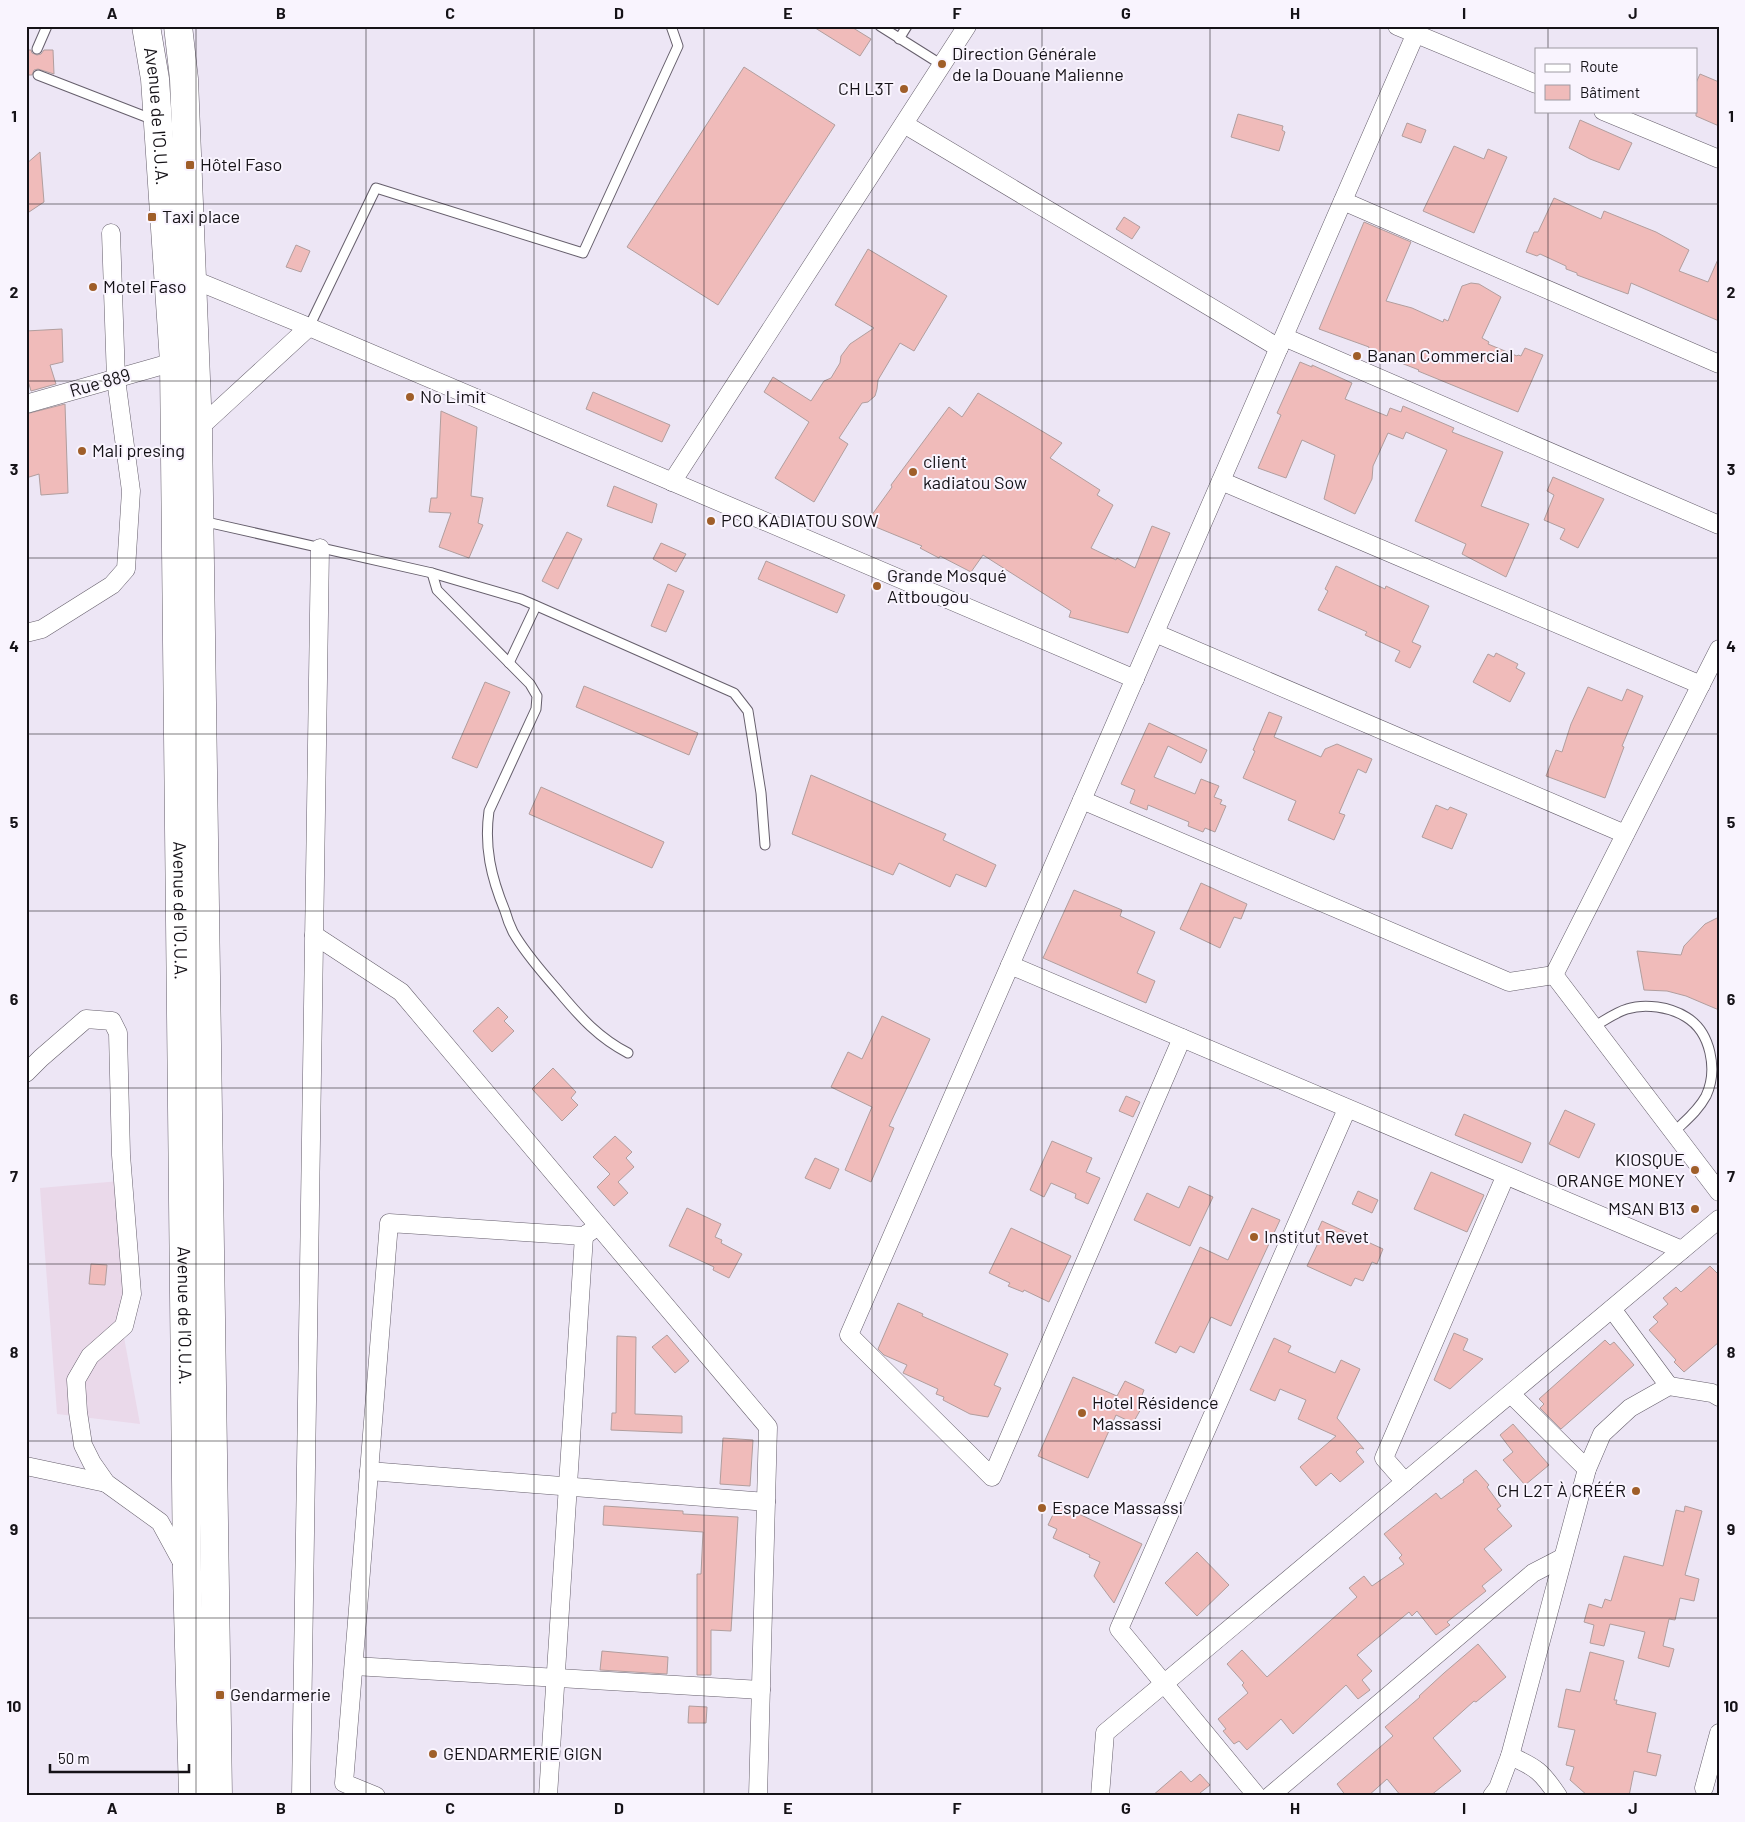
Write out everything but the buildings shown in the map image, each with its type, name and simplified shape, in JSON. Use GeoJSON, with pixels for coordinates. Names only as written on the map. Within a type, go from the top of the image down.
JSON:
{"type":"FeatureCollection","features":[{"type":"Feature","properties":{"kind":"highway","name":"Avenue de l'O.U.A."},"geometry":{"type":"LineString","coordinates":[[146,26],[155,79],[174,362],[187,1572],[193,1796]]}},
{"type":"Feature","properties":{"kind":"highway","name":"Avenue de l'O.U.A."},"geometry":{"type":"LineString","coordinates":[[178,26],[184,79],[198,429],[218,1796]]}},
{"type":"Feature","properties":{"kind":"street"},"geometry":{"type":"LineString","coordinates":[[672,482],[967,26]]}},
{"type":"Feature","properties":{"kind":"street"},"geometry":{"type":"LineString","coordinates":[[1397,26],[1418,30],[1535,84]]}},
{"type":"Feature","properties":{"kind":"street"},"geometry":{"type":"LineString","coordinates":[[1182,1038],[992,1477],[849,1335],[1418,30]]}},
{"type":"Feature","properties":{"kind":"street"},"geometry":{"type":"LineString","coordinates":[[1605,112],[1719,159]]}},
{"type":"Feature","properties":{"kind":"street"},"geometry":{"type":"LineString","coordinates":[[904,124],[1281,342],[1719,525]]}},
{"type":"Feature","properties":{"kind":"street"},"geometry":{"type":"LineString","coordinates":[[1343,201],[1719,364]]}},
{"type":"Feature","properties":{"kind":"street"},"geometry":{"type":"LineString","coordinates":[[26,633],[42,629],[112,585],[126,569],[131,491],[116,379],[111,233]]}},
{"type":"Feature","properties":{"kind":"street"},"geometry":{"type":"LineString","coordinates":[[192,279],[1135,679]]}},
{"type":"Feature","properties":{"kind":"street"},"geometry":{"type":"LineString","coordinates":[[198,429],[309,327]]}},
{"type":"Feature","properties":{"kind":"street","name":"Rue 889"},"geometry":{"type":"LineString","coordinates":[[26,404],[174,362]]}},
{"type":"Feature","properties":{"kind":"street"},"geometry":{"type":"LineString","coordinates":[[1221,481],[1701,685]]}},
{"type":"Feature","properties":{"kind":"street"},"geometry":{"type":"LineString","coordinates":[[301,1796],[320,548]]}},
{"type":"Feature","properties":{"kind":"street"},"geometry":{"type":"LineString","coordinates":[[1155,633],[1625,834]]}},
{"type":"Feature","properties":{"kind":"street"},"geometry":{"type":"LineString","coordinates":[[1554,975],[1719,649]]}},
{"type":"Feature","properties":{"kind":"street"},"geometry":{"type":"LineString","coordinates":[[1082,800],[1509,982],[1554,975]]}},
{"type":"Feature","properties":{"kind":"street"},"geometry":{"type":"LineString","coordinates":[[314,935],[401,992],[768,1427],[758,1796]]}},
{"type":"Feature","properties":{"kind":"street"},"geometry":{"type":"LineString","coordinates":[[1010,965],[1505,1177],[1682,1250]]}},
{"type":"Feature","properties":{"kind":"street"},"geometry":{"type":"LineString","coordinates":[[1554,975],[1719,1192]]}},
{"type":"Feature","properties":{"kind":"street"},"geometry":{"type":"LineString","coordinates":[[26,1073],[86,1020],[112,1021],[118,1033],[121,1155],[132,1294],[124,1326],[90,1356],[76,1380],[78,1412],[84,1445],[92,1463],[106,1483],[160,1522],[187,1572]]}},
{"type":"Feature","properties":{"kind":"street"},"geometry":{"type":"LineString","coordinates":[[1257,1796],[1119,1629],[1347,1109]]}},
{"type":"Feature","properties":{"kind":"street"},"geometry":{"type":"LineString","coordinates":[[1405,1482],[1384,1458],[1505,1177]]}},
{"type":"Feature","properties":{"kind":"street"},"geometry":{"type":"LineString","coordinates":[[1100,1796],[1105,1733],[1719,1220]]}},
{"type":"Feature","properties":{"kind":"street"},"geometry":{"type":"LineString","coordinates":[[376,1796],[344,1783],[389,1223],[584,1236],[598,1226]]}},
{"type":"Feature","properties":{"kind":"street"},"geometry":{"type":"LineString","coordinates":[[548,1796],[584,1236]]}},
{"type":"Feature","properties":{"kind":"street"},"geometry":{"type":"LineString","coordinates":[[1612,1309],[1669,1386]]}},
{"type":"Feature","properties":{"kind":"street"},"geometry":{"type":"LineString","coordinates":[[1492,1796],[1498,1788],[1510,1756],[1586,1469],[1602,1434],[1630,1408],[1669,1386],[1712,1393],[1719,1397]]}},
{"type":"Feature","properties":{"kind":"street"},"geometry":{"type":"LineString","coordinates":[[1511,1394],[1586,1469]]}},
{"type":"Feature","properties":{"kind":"street"},"geometry":{"type":"LineString","coordinates":[[26,1466],[106,1483]]}},
{"type":"Feature","properties":{"kind":"street"},"geometry":{"type":"LineString","coordinates":[[369,1471],[766,1502]]}},
{"type":"Feature","properties":{"kind":"street"},"geometry":{"type":"LineString","coordinates":[[1270,1796],[1532,1573],[1562,1558]]}},
{"type":"Feature","properties":{"kind":"street"},"geometry":{"type":"LineString","coordinates":[[354,1666],[761,1690]]}},
{"type":"Feature","properties":{"kind":"street"},"geometry":{"type":"LineString","coordinates":[[1705,1793],[1719,1733]]}},
{"type":"Feature","properties":{"kind":"street"},"geometry":{"type":"LineString","coordinates":[[1510,1756],[1531,1766],[1546,1779],[1558,1796]]}},
{"type":"Feature","properties":{"kind":"lane"},"geometry":{"type":"LineString","coordinates":[[37,49],[47,26]]}},
{"type":"Feature","properties":{"kind":"lane"},"geometry":{"type":"LineString","coordinates":[[309,327],[376,188],[583,253],[678,46],[671,26]]}},
{"type":"Feature","properties":{"kind":"lane"},"geometry":{"type":"LineString","coordinates":[[880,26],[942,66]]}},
{"type":"Feature","properties":{"kind":"lane"},"geometry":{"type":"LineString","coordinates":[[900,39],[907,26]]}},
{"type":"Feature","properties":{"kind":"lane"},"geometry":{"type":"LineString","coordinates":[[38,75],[158,122]]}},
{"type":"Feature","properties":{"kind":"lane"},"geometry":{"type":"LineString","coordinates":[[200,520],[432,573],[521,599],[734,693],[748,711],[761,793],[765,845]]}},
{"type":"Feature","properties":{"kind":"lane"},"geometry":{"type":"LineString","coordinates":[[432,573],[437,590],[530,684],[537,696],[536,709],[490,811],[487,829],[489,866],[513,932],[533,961],[580,1016],[609,1043],[628,1054]]}},
{"type":"Feature","properties":{"kind":"lane"},"geometry":{"type":"LineString","coordinates":[[509,663],[536,606]]}},
{"type":"Feature","properties":{"kind":"lane"},"geometry":{"type":"LineString","coordinates":[[1593,1027],[1626,1009],[1650,1006],[1672,1010],[1687,1017],[1704,1036],[1711,1056],[1712,1078],[1697,1110],[1673,1133]]}},
{"type":"Feature","properties":{"kind":"shaded area"},"geometry":{"type":"Polygon","coordinates":[[[131,1180],[121,1321],[140,1424],[57,1414],[40,1188],[131,1180]]]}},
{"type":"Feature","properties":{"kind":"place","name":"Direction Générale de la Douane Malienne"},"geometry":{"type":"Point","coordinates":[942,64]}},
{"type":"Feature","properties":{"kind":"place","name":"CH L3T"},"geometry":{"type":"Point","coordinates":[904,89]}},
{"type":"Feature","properties":{"kind":"place","name":"Hôtel Faso"},"geometry":{"type":"Point","coordinates":[190,165]}},
{"type":"Feature","properties":{"kind":"place","name":"Taxi place"},"geometry":{"type":"Point","coordinates":[152,217]}},
{"type":"Feature","properties":{"kind":"place","name":"Motel Faso"},"geometry":{"type":"Point","coordinates":[93,287]}},
{"type":"Feature","properties":{"kind":"place","name":"Banan Commercial"},"geometry":{"type":"Point","coordinates":[1357,356]}},
{"type":"Feature","properties":{"kind":"place","name":"No Limit"},"geometry":{"type":"Point","coordinates":[410,397]}},
{"type":"Feature","properties":{"kind":"place","name":"Mali presing"},"geometry":{"type":"Point","coordinates":[82,451]}},
{"type":"Feature","properties":{"kind":"place","name":"client kadiatou Sow"},"geometry":{"type":"Point","coordinates":[913,472]}},
{"type":"Feature","properties":{"kind":"place","name":"PCO KADIATOU SOW"},"geometry":{"type":"Point","coordinates":[711,521]}},
{"type":"Feature","properties":{"kind":"place","name":"Grande Mosqué Attbougou"},"geometry":{"type":"Point","coordinates":[877,586]}},
{"type":"Feature","properties":{"kind":"place","name":"KIOSQUE ORANGE MONEY"},"geometry":{"type":"Point","coordinates":[1695,1170]}},
{"type":"Feature","properties":{"kind":"place","name":"MSAN B13"},"geometry":{"type":"Point","coordinates":[1695,1209]}},
{"type":"Feature","properties":{"kind":"place","name":"Institut Revet"},"geometry":{"type":"Point","coordinates":[1254,1237]}},
{"type":"Feature","properties":{"kind":"place","name":"Hotel Résidence Massassi"},"geometry":{"type":"Point","coordinates":[1082,1413]}},
{"type":"Feature","properties":{"kind":"place","name":"CH L2T À CRÉÉR"},"geometry":{"type":"Point","coordinates":[1636,1491]}},
{"type":"Feature","properties":{"kind":"place","name":"Espace Massassi"},"geometry":{"type":"Point","coordinates":[1042,1508]}},
{"type":"Feature","properties":{"kind":"place","name":"Gendarmerie"},"geometry":{"type":"Point","coordinates":[220,1695]}},
{"type":"Feature","properties":{"kind":"place","name":"GENDARMERIE GIGN"},"geometry":{"type":"Point","coordinates":[433,1754]}}]}
